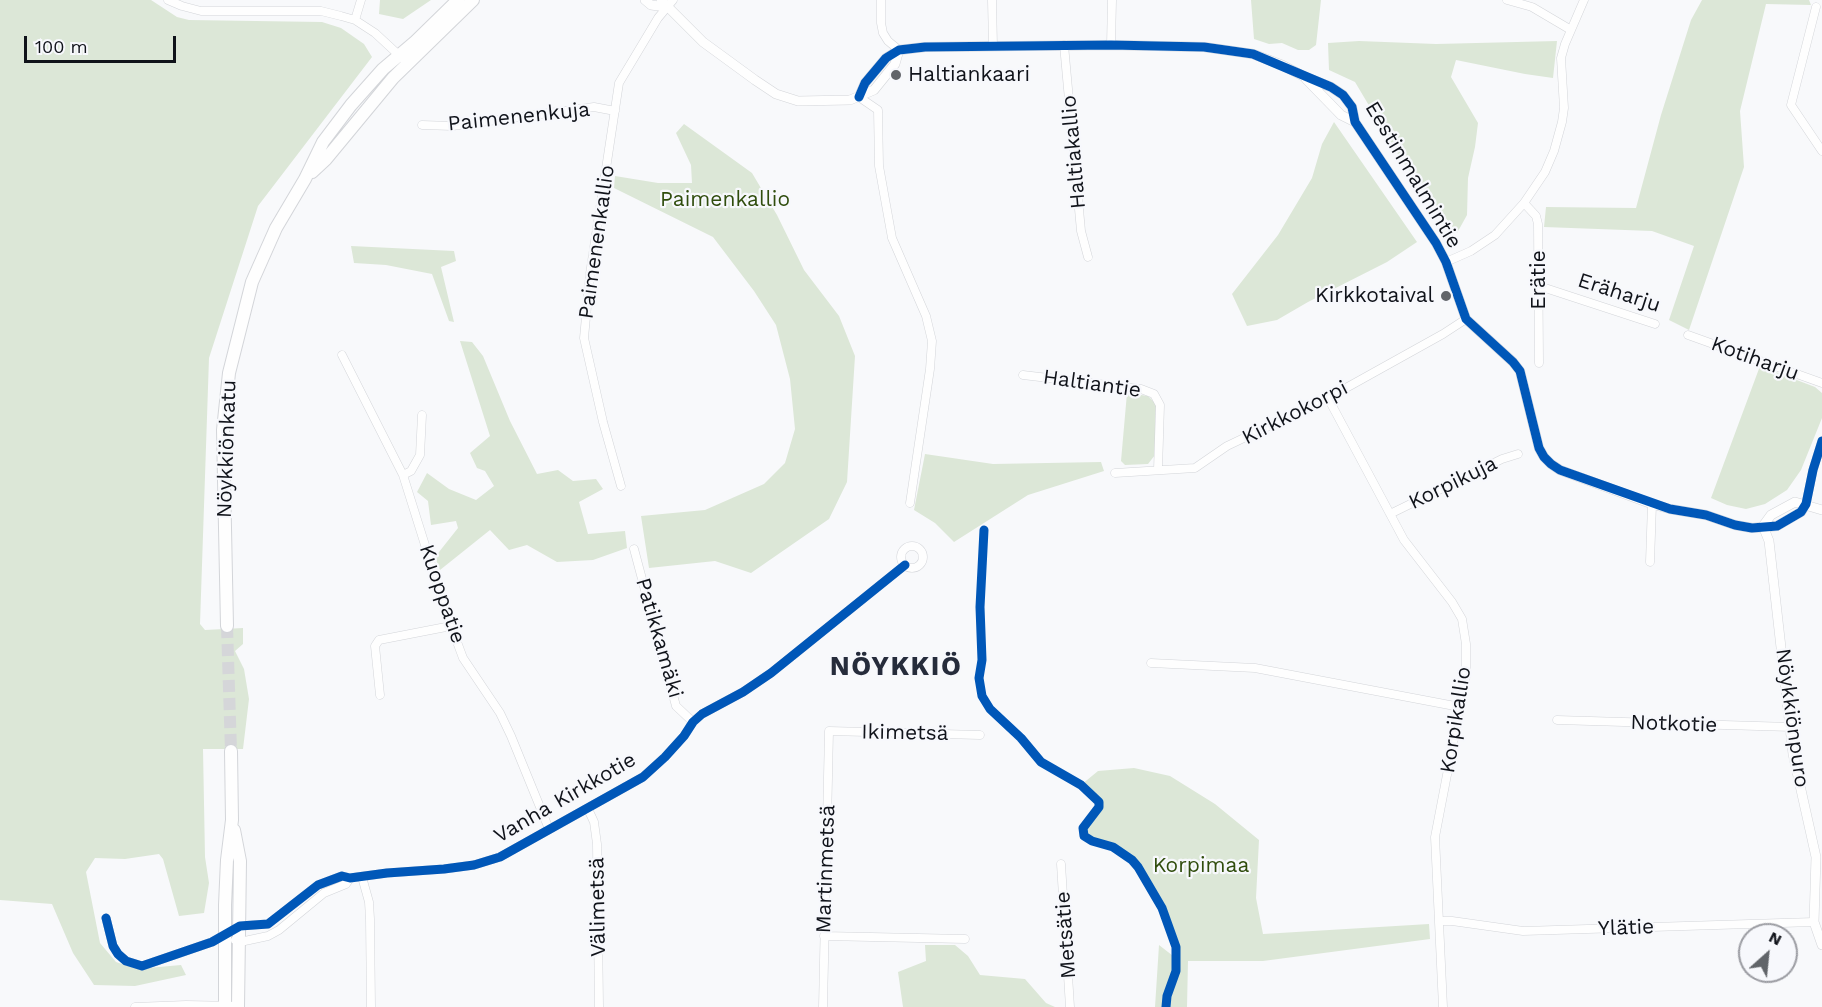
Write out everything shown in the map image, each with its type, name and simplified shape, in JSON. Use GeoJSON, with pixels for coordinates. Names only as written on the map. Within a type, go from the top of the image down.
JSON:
{"type":"FeatureCollection","features":[{"type":"Feature","properties":{"kind":"main road","name":"Nöykkiönkatu"},"geometry":{"type":"LineString","coordinates":[[227,626],[223,430],[229,373],[252,282],[276,228],[305,179],[323,142],[351,105],[383,69],[458,0]]}},
{"type":"Feature","properties":{"kind":"main road","name":"Nöykkiönkatu"},"geometry":{"type":"LineString","coordinates":[[305,179],[326,159],[393,78],[473,0]]}},
{"type":"Feature","properties":{"kind":"main road"},"geometry":{"type":"LineString","coordinates":[[231,751],[232,820],[227,860],[225,936],[231,1007]]}},
{"type":"Feature","properties":{"kind":"main road"},"geometry":{"type":"LineString","coordinates":[[231,1007],[240,942],[240,861],[232,820]]}},
{"type":"Feature","properties":{"kind":"street"},"geometry":{"type":"LineString","coordinates":[[168,0],[201,11],[321,11],[355,20],[375,33],[408,64]]}},
{"type":"Feature","properties":{"kind":"street"},"geometry":{"type":"LineString","coordinates":[[355,20],[361,0]]}},
{"type":"Feature","properties":{"kind":"street"},"geometry":{"type":"LineString","coordinates":[[645,0],[651,5],[667,2],[703,42],[776,94],[798,101],[850,100],[874,90],[895,64],[899,50],[888,41],[883,33],[881,0]]}},
{"type":"Feature","properties":{"kind":"street"},"geometry":{"type":"LineString","coordinates":[[992,0],[993,46]]}},
{"type":"Feature","properties":{"kind":"street"},"geometry":{"type":"LineString","coordinates":[[1111,45],[1112,0]]}},
{"type":"Feature","properties":{"kind":"street"},"geometry":{"type":"LineString","coordinates":[[1507,0],[1532,8],[1571,30]]}},
{"type":"Feature","properties":{"kind":"street"},"geometry":{"type":"LineString","coordinates":[[1446,262],[1471,251],[1489,239],[1524,203],[1545,172],[1559,136],[1564,108],[1561,58],[1584,0]]}},
{"type":"Feature","properties":{"kind":"street","name":"Paimenenkallio"},"geometry":{"type":"LineString","coordinates":[[621,486],[603,422],[584,338],[590,274],[617,89],[623,74],[667,2]]}},
{"type":"Feature","properties":{"kind":"street"},"geometry":{"type":"LineString","coordinates":[[1816,7],[1791,105],[1822,151]]}},
{"type":"Feature","properties":{"kind":"street","name":"Eestinmalmintie"},"geometry":{"type":"LineString","coordinates":[[899,50],[925,47],[1064,45],[1234,50],[1253,54],[1282,65],[1331,87],[1343,95],[1352,107],[1356,122],[1446,262],[1466,319],[1520,371],[1535,434],[1544,457],[1560,470],[1652,504],[1706,514],[1735,525],[1752,528],[1778,526],[1801,512],[1806,504]]}},
{"type":"Feature","properties":{"kind":"street","name":"Haltiakallio"},"geometry":{"type":"LineString","coordinates":[[1064,45],[1081,231],[1088,257]]}},
{"type":"Feature","properties":{"kind":"street","name":"Eestinmalmintie"},"geometry":{"type":"LineString","coordinates":[[1305,77],[1341,116],[1356,122]]}},
{"type":"Feature","properties":{"kind":"street"},"geometry":{"type":"LineString","coordinates":[[859,97],[878,111],[879,166],[892,238],[926,316],[932,341],[910,503]]}},
{"type":"Feature","properties":{"kind":"street","name":"Paimenenkuja"},"geometry":{"type":"LineString","coordinates":[[422,125],[452,126],[594,107],[615,111]]}},
{"type":"Feature","properties":{"kind":"street","name":"Erätie"},"geometry":{"type":"LineString","coordinates":[[1524,203],[1536,216],[1538,224],[1539,363]]}},
{"type":"Feature","properties":{"kind":"street","name":"Eräharju"},"geometry":{"type":"LineString","coordinates":[[1539,286],[1655,324]]}},
{"type":"Feature","properties":{"kind":"street","name":"Kirkkokorpi"},"geometry":{"type":"LineString","coordinates":[[1115,473],[1195,468],[1227,446],[1328,398],[1466,319]]}},
{"type":"Feature","properties":{"kind":"street","name":"Kotiharju"},"geometry":{"type":"LineString","coordinates":[[1688,335],[1822,383]]}},
{"type":"Feature","properties":{"kind":"street","name":"Kuoppatie"},"geometry":{"type":"LineString","coordinates":[[342,354],[403,475],[463,658],[500,713],[549,829]]}},
{"type":"Feature","properties":{"kind":"street","name":"Haltiantie"},"geometry":{"type":"LineString","coordinates":[[1023,375],[1141,389],[1154,393],[1160,405],[1158,470]]}},
{"type":"Feature","properties":{"kind":"street","name":"Korpikallio"},"geometry":{"type":"LineString","coordinates":[[1328,398],[1416,559],[1452,602],[1462,619],[1466,644],[1466,676],[1435,837],[1443,1007]]}},
{"type":"Feature","properties":{"kind":"street"},"geometry":{"type":"LineString","coordinates":[[403,475],[411,471],[420,455],[422,415]]}},
{"type":"Feature","properties":{"kind":"street"},"geometry":{"type":"LineString","coordinates":[[1822,441],[1806,504],[1822,510]]}},
{"type":"Feature","properties":{"kind":"street","name":"Korpikuja"},"geometry":{"type":"LineString","coordinates":[[1390,514],[1502,459],[1518,454]]}},
{"type":"Feature","properties":{"kind":"street"},"geometry":{"type":"LineString","coordinates":[[1650,562],[1652,504]]}},
{"type":"Feature","properties":{"kind":"street","name":"Nöykkiönpuro"},"geometry":{"type":"LineString","coordinates":[[1763,526],[1769,540],[1793,754],[1816,857],[1814,922],[1822,945]]}},
{"type":"Feature","properties":{"kind":"street","name":"Patikkamäki"},"geometry":{"type":"LineString","coordinates":[[634,549],[676,706],[693,722]]}},
{"type":"Feature","properties":{"kind":"street","name":"Vanha Kirkkotie"},"geometry":{"type":"LineString","coordinates":[[106,918],[113,946],[118,954],[126,961],[142,966],[225,936],[240,926],[268,924],[318,885],[342,876],[362,877],[474,865],[500,857],[643,777],[684,736],[693,722],[702,714],[743,692],[771,673],[905,565]]}},
{"type":"Feature","properties":{"kind":"street"},"geometry":{"type":"LineString","coordinates":[[380,695],[375,646],[379,640],[451,626]]}},
{"type":"Feature","properties":{"kind":"street"},"geometry":{"type":"LineString","coordinates":[[1151,663],[1255,668],[1460,707]]}},
{"type":"Feature","properties":{"kind":"street","name":"Notkotie"},"geometry":{"type":"LineString","coordinates":[[1557,720],[1791,728]]}},
{"type":"Feature","properties":{"kind":"street","name":"Ikimetsä"},"geometry":{"type":"LineString","coordinates":[[830,731],[980,735]]}},
{"type":"Feature","properties":{"kind":"street","name":"Martinmetsä"},"geometry":{"type":"LineString","coordinates":[[823,1007],[830,731]]}},
{"type":"Feature","properties":{"kind":"street","name":"Välimetsä"},"geometry":{"type":"LineString","coordinates":[[588,809],[594,822],[597,844],[599,1007]]}},
{"type":"Feature","properties":{"kind":"street","name":"Metsätie"},"geometry":{"type":"LineString","coordinates":[[1061,864],[1070,1007]]}},
{"type":"Feature","properties":{"kind":"street"},"geometry":{"type":"LineString","coordinates":[[362,877],[369,902],[371,1007]]}},
{"type":"Feature","properties":{"kind":"street","name":"Vanha Kirkkotie"},"geometry":{"type":"LineString","coordinates":[[240,942],[268,936],[279,930],[324,893],[346,884],[350,878]]}},
{"type":"Feature","properties":{"kind":"street","name":"Ylätie"},"geometry":{"type":"LineString","coordinates":[[1439,921],[1523,931],[1814,922]]}},
{"type":"Feature","properties":{"kind":"street"},"geometry":{"type":"LineString","coordinates":[[225,936],[240,942]]}},
{"type":"Feature","properties":{"kind":"street"},"geometry":{"type":"LineString","coordinates":[[824,936],[964,939]]}},
{"type":"Feature","properties":{"kind":"street"},"geometry":{"type":"LineString","coordinates":[[135,1007],[186,1005],[231,1007]]}},
{"type":"Feature","properties":{"kind":"green space"},"geometry":{"type":"Polygon","coordinates":[[[0,0],[151,0],[177,17],[189,20],[322,22],[341,28],[364,44],[372,57],[258,206],[209,358],[200,624],[205,630],[243,628],[243,644],[235,651],[244,669],[249,699],[243,749],[203,749],[205,857],[209,883],[204,913],[179,916],[163,859],[159,854],[125,859],[95,858],[86,872],[100,943],[116,962],[137,969],[181,965],[186,975],[135,986],[94,985],[73,953],[52,904],[0,900],[0,0]]]}},
{"type":"Feature","properties":{"kind":"green space"},"geometry":{"type":"Polygon","coordinates":[[[380,0],[431,0],[403,19],[379,14],[380,0]]]}},
{"type":"Feature","properties":{"kind":"green space"},"geometry":{"type":"Polygon","coordinates":[[[1251,0],[1321,0],[1316,45],[1309,50],[1298,50],[1282,43],[1269,44],[1254,39],[1251,0]]]}},
{"type":"Feature","properties":{"kind":"green space"},"geometry":{"type":"Polygon","coordinates":[[[1702,0],[1809,0],[1811,5],[1766,4],[1740,111],[1744,167],[1689,330],[1669,320],[1694,246],[1652,231],[1544,227],[1546,207],[1636,208],[1661,115],[1691,20],[1702,0]]]}},
{"type":"Feature","properties":{"kind":"green space"},"geometry":{"type":"Polygon","coordinates":[[[1359,41],[1436,44],[1557,41],[1553,78],[1456,60],[1451,77],[1478,123],[1468,178],[1467,215],[1457,233],[1402,161],[1355,82],[1329,70],[1328,43],[1359,41]]]}},
{"type":"Feature","properties":{"kind":"green space"},"geometry":{"type":"Polygon","coordinates":[[[1334,122],[1417,242],[1387,262],[1277,320],[1247,326],[1232,294],[1278,235],[1312,178],[1322,144],[1334,122]]]}},
{"type":"Feature","properties":{"kind":"green space","name":"Paimenkallio"},"geometry":{"type":"Polygon","coordinates":[[[684,124],[752,173],[777,215],[804,270],[839,316],[855,356],[847,482],[829,519],[751,573],[715,561],[649,568],[641,516],[705,510],[764,484],[785,463],[795,429],[790,379],[776,325],[754,291],[713,237],[614,188],[615,176],[658,183],[692,183],[691,165],[676,133],[684,124]]]}},
{"type":"Feature","properties":{"kind":"green space"},"geometry":{"type":"Polygon","coordinates":[[[351,246],[454,251],[456,261],[441,267],[454,322],[449,321],[432,274],[386,265],[354,263],[351,246]]]}},
{"type":"Feature","properties":{"kind":"green space"},"geometry":{"type":"Polygon","coordinates":[[[460,341],[472,342],[483,356],[510,421],[537,474],[558,470],[573,481],[596,479],[603,489],[579,502],[588,534],[625,531],[627,548],[593,560],[557,562],[527,545],[509,550],[490,530],[440,570],[435,557],[458,528],[456,521],[431,525],[428,501],[417,492],[427,473],[449,489],[476,500],[494,486],[485,471],[477,468],[470,453],[490,436],[460,341]]]}},
{"type":"Feature","properties":{"kind":"green space"},"geometry":{"type":"Polygon","coordinates":[[[1760,366],[1815,387],[1822,393],[1822,418],[1801,470],[1787,490],[1765,504],[1746,509],[1727,505],[1711,498],[1760,366]]]}},
{"type":"Feature","properties":{"kind":"green space"},"geometry":{"type":"Polygon","coordinates":[[[1127,393],[1148,396],[1156,404],[1155,455],[1148,464],[1125,465],[1121,461],[1127,393]]]}},
{"type":"Feature","properties":{"kind":"green space"},"geometry":{"type":"Polygon","coordinates":[[[925,454],[993,464],[1101,462],[1104,471],[1028,495],[954,542],[935,523],[914,510],[925,454]]]}},
{"type":"Feature","properties":{"kind":"green space","name":"Korpimaa"},"geometry":{"type":"Polygon","coordinates":[[[1134,768],[1170,776],[1215,804],[1259,840],[1256,898],[1263,934],[1429,924],[1430,939],[1263,961],[1188,961],[1187,1007],[1155,1007],[1159,945],[1177,959],[1176,947],[1162,908],[1132,860],[1113,847],[1088,839],[1083,832],[1088,819],[1099,807],[1099,802],[1081,785],[1098,771],[1134,768]]]}},
{"type":"Feature","properties":{"kind":"green space"},"geometry":{"type":"Polygon","coordinates":[[[925,945],[955,945],[968,956],[980,975],[1025,979],[1046,1003],[1055,1007],[903,1007],[898,972],[926,961],[925,945]]]}},
{"type":"Feature","properties":{"kind":"tunnel"},"geometry":{"type":"LineString","coordinates":[[227,626],[231,751]]}},
{"type":"Feature","properties":{"kind":"cycle path"},"geometry":{"type":"LineString","coordinates":[[859,97],[865,83],[886,58],[899,50],[925,47],[1111,45],[1204,47],[1253,54],[1331,87],[1343,95],[1352,107],[1355,122],[1436,243],[1446,262],[1466,319],[1520,371],[1539,448],[1551,464],[1560,470],[1670,509],[1706,515],[1752,528],[1777,526],[1801,512],[1806,504],[1822,441]]}},
{"type":"Feature","properties":{"kind":"cycle path"},"geometry":{"type":"LineString","coordinates":[[984,530],[980,607],[982,660],[979,678],[982,696],[990,709],[1021,738],[1041,762],[1081,785],[1099,802],[1099,807],[1083,828],[1084,836],[1092,841],[1113,847],[1138,867],[1162,908],[1176,947],[1176,971],[1167,996],[1166,1007]]}},
{"type":"Feature","properties":{"kind":"cycle path"},"geometry":{"type":"LineString","coordinates":[[106,918],[113,946],[118,954],[126,961],[142,966],[212,942],[240,926],[268,924],[318,885],[342,876],[350,878],[444,869],[474,865],[500,857],[643,777],[665,757],[702,714],[743,692],[771,673],[905,565]]}},
{"type":"Feature","properties":{"kind":"place","name":"Haltiankaari"},"geometry":{"type":"Point","coordinates":[896,75]}},
{"type":"Feature","properties":{"kind":"place","name":"Kirkkotaival"},"geometry":{"type":"Point","coordinates":[1446,296]}},
{"type":"Feature","properties":{"kind":"district","name":"NÖYKKIÖ"},"geometry":{"type":"Point","coordinates":[896,667]}}]}
